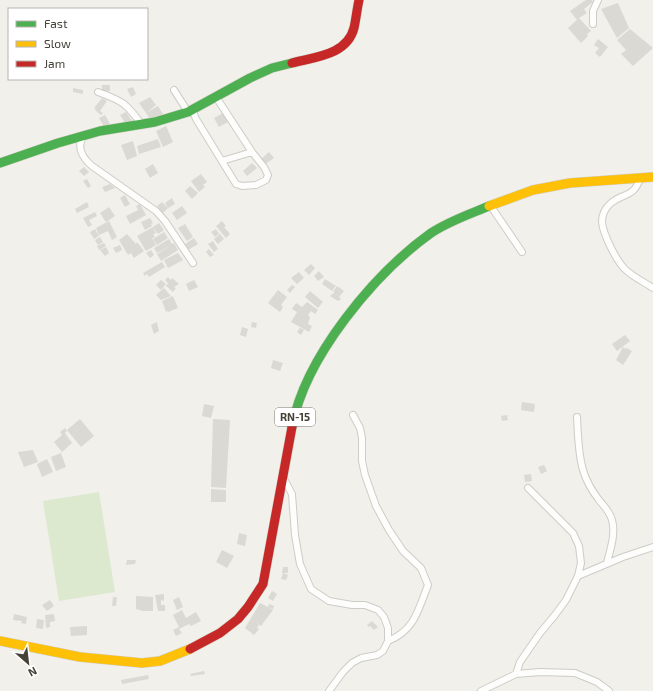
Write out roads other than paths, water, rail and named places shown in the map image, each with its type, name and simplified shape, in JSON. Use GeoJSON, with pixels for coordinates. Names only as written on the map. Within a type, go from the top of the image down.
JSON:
{"type":"FeatureCollection","features":[{"type":"Feature","properties":{"kind":"main road"},"geometry":{"type":"LineString","coordinates":[[0,163],[100,131],[142,125],[191,110],[250,78],[272,68],[328,54],[339,49],[351,36],[359,0]]}},
{"type":"Feature","properties":{"kind":"main road","name":"RN-15"},"geometry":{"type":"LineString","coordinates":[[0,641],[90,659],[149,663],[176,656],[221,633],[238,619],[263,584],[293,422],[304,387],[321,354],[354,307],[390,268],[432,233],[466,215],[533,190],[570,183],[653,177]]}},
{"type":"Feature","properties":{"kind":"street"},"geometry":{"type":"LineString","coordinates":[[593,24],[593,11],[598,0]]}},
{"type":"Feature","properties":{"kind":"street"},"geometry":{"type":"LineString","coordinates":[[174,90],[194,114],[239,186],[256,185],[266,180],[268,175],[264,167],[252,152],[216,97]]}},
{"type":"Feature","properties":{"kind":"street"},"geometry":{"type":"LineString","coordinates":[[98,92],[121,101],[130,108],[142,125]]}},
{"type":"Feature","properties":{"kind":"street"},"geometry":{"type":"LineString","coordinates":[[84,136],[80,142],[80,145],[85,160],[156,211],[165,221],[193,263]]}},
{"type":"Feature","properties":{"kind":"street"},"geometry":{"type":"LineString","coordinates":[[222,161],[252,152]]}},
{"type":"Feature","properties":{"kind":"street"},"geometry":{"type":"LineString","coordinates":[[640,178],[637,187],[632,192],[611,203],[604,210],[602,222],[613,254],[626,270],[653,288]]}},
{"type":"Feature","properties":{"kind":"street"},"geometry":{"type":"LineString","coordinates":[[490,205],[522,252]]}},
{"type":"Feature","properties":{"kind":"street"},"geometry":{"type":"LineString","coordinates":[[353,415],[360,428],[362,438],[362,460],[365,475],[376,506],[389,530],[403,551],[421,568],[428,585],[417,613],[409,628],[399,637],[388,641]]}},
{"type":"Feature","properties":{"kind":"street"},"geometry":{"type":"LineString","coordinates":[[577,417],[580,457],[583,470],[594,493],[608,511],[614,529],[607,563]]}},
{"type":"Feature","properties":{"kind":"street"},"geometry":{"type":"LineString","coordinates":[[282,475],[292,494],[295,535],[300,564],[311,589],[329,601],[365,606],[378,610],[384,617],[388,628],[388,641],[383,651],[377,655],[361,658],[352,663],[328,691]]}},
{"type":"Feature","properties":{"kind":"street"},"geometry":{"type":"LineString","coordinates":[[516,674],[520,662],[540,633],[566,600],[578,576],[581,563],[579,546],[573,532],[528,488]]}},
{"type":"Feature","properties":{"kind":"street"},"geometry":{"type":"LineString","coordinates":[[578,576],[607,563],[653,547]]}},
{"type":"Feature","properties":{"kind":"street"},"geometry":{"type":"LineString","coordinates":[[481,691],[516,674],[540,672],[575,673],[597,682],[609,691]]}}]}
